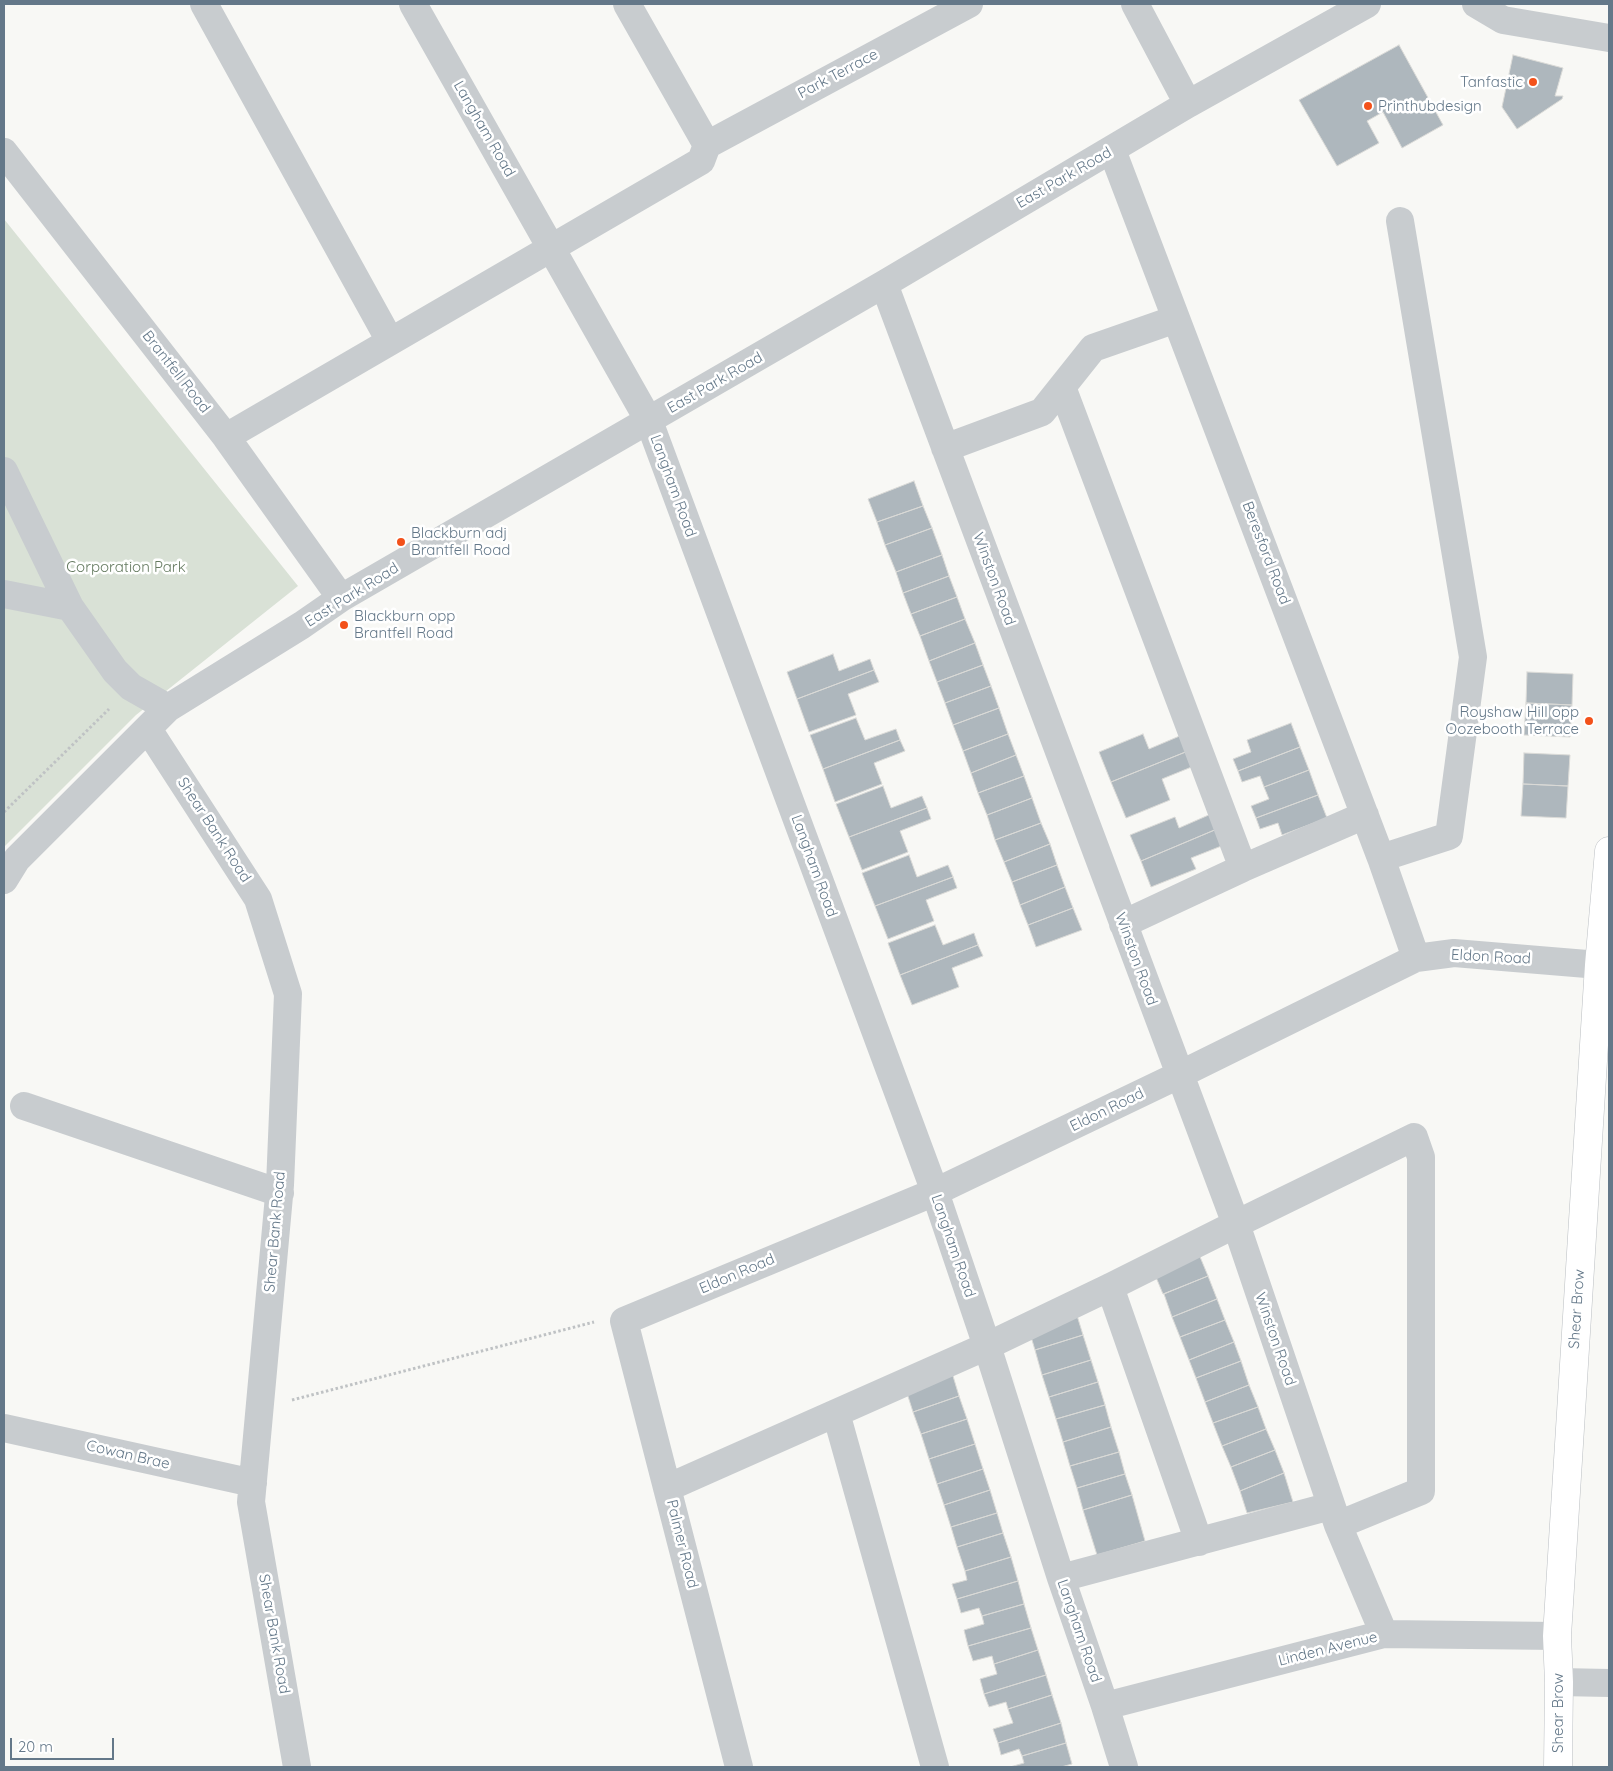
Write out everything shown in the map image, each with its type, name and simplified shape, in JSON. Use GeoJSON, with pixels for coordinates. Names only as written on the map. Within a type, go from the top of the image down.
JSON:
{"type":"FeatureCollection","features":[{"type":"Feature","properties":{"kind":"main road","name":"Shear Brow"},"geometry":{"type":"LineString","coordinates":[[1558,1767],[1559,1682],[1557,1636],[1599,965],[1609,851]]}},
{"type":"Feature","properties":{"kind":"street"},"geometry":{"type":"LineString","coordinates":[[204,4],[390,341]]}},
{"type":"Feature","properties":{"kind":"street","name":"Langham Road"},"geometry":{"type":"LineString","coordinates":[[413,4],[649,421],[935,1192],[1124,1767]]}},
{"type":"Feature","properties":{"kind":"street"},"geometry":{"type":"LineString","coordinates":[[226,437],[701,160],[707,145],[627,4]]}},
{"type":"Feature","properties":{"kind":"street","name":"Park Terrace"},"geometry":{"type":"LineString","coordinates":[[707,145],[969,4]]}},
{"type":"Feature","properties":{"kind":"street"},"geometry":{"type":"LineString","coordinates":[[1135,4],[1188,104]]}},
{"type":"Feature","properties":{"kind":"street","name":"East Park Road"},"geometry":{"type":"LineString","coordinates":[[4,880],[17,859],[168,708],[302,626],[341,598],[884,284],[1188,104],[1367,4]]}},
{"type":"Feature","properties":{"kind":"street"},"geometry":{"type":"LineString","coordinates":[[1476,4],[1503,20],[1609,38]]}},
{"type":"Feature","properties":{"kind":"street","name":"Beresford Road"},"geometry":{"type":"LineString","coordinates":[[1112,150],[1382,858],[1416,958]]}},
{"type":"Feature","properties":{"kind":"street","name":"Brantfell Road"},"geometry":{"type":"LineString","coordinates":[[4,152],[226,437],[341,598]]}},
{"type":"Feature","properties":{"kind":"street"},"geometry":{"type":"LineString","coordinates":[[1382,858],[1449,836],[1473,657],[1400,221]]}},
{"type":"Feature","properties":{"kind":"street","name":"Winston Road"},"geometry":{"type":"LineString","coordinates":[[884,284],[1236,1224],[1334,1516],[1384,1634]]}},
{"type":"Feature","properties":{"kind":"street"},"geometry":{"type":"LineString","coordinates":[[945,448],[1042,412],[1093,348],[1176,319]]}},
{"type":"Feature","properties":{"kind":"street"},"geometry":{"type":"LineString","coordinates":[[1062,388],[1243,868]]}},
{"type":"Feature","properties":{"kind":"street"},"geometry":{"type":"LineString","coordinates":[[4,471],[70,607],[115,671],[131,687],[168,708]]}},
{"type":"Feature","properties":{"kind":"street"},"geometry":{"type":"LineString","coordinates":[[4,594],[70,607]]}},
{"type":"Feature","properties":{"kind":"street","name":"Shear Bank Road"},"geometry":{"type":"LineString","coordinates":[[148,728],[258,899],[288,994],[280,1193],[251,1502],[297,1767]]}},
{"type":"Feature","properties":{"kind":"street"},"geometry":{"type":"LineString","coordinates":[[1123,924],[1243,868],[1365,815]]}},
{"type":"Feature","properties":{"kind":"street","name":"Eldon Road"},"geometry":{"type":"LineString","coordinates":[[624,1322],[935,1192],[1179,1075],[1416,958],[1454,953],[1599,965]]}},
{"type":"Feature","properties":{"kind":"street"},"geometry":{"type":"LineString","coordinates":[[24,1106],[280,1193]]}},
{"type":"Feature","properties":{"kind":"street"},"geometry":{"type":"LineString","coordinates":[[667,1488],[987,1346],[1414,1137],[1421,1157],[1421,1490],[1334,1516],[1199,1542],[1061,1578]]}},
{"type":"Feature","properties":{"kind":"street"},"geometry":{"type":"LineString","coordinates":[[1110,1287],[1199,1542]]}},
{"type":"Feature","properties":{"kind":"street","name":"Palmer Road"},"geometry":{"type":"LineString","coordinates":[[624,1322],[739,1767]]}},
{"type":"Feature","properties":{"kind":"street"},"geometry":{"type":"LineString","coordinates":[[836,1413],[935,1767]]}},
{"type":"Feature","properties":{"kind":"street","name":"Cowan Brae"},"geometry":{"type":"LineString","coordinates":[[4,1428],[252,1483]]}},
{"type":"Feature","properties":{"kind":"street","name":"Linden Avenue"},"geometry":{"type":"LineString","coordinates":[[1105,1706],[1384,1634],[1557,1636]]}},
{"type":"Feature","properties":{"kind":"street"},"geometry":{"type":"LineString","coordinates":[[1559,1682],[1609,1683]]}},
{"type":"Feature","properties":{"kind":"path"},"geometry":{"type":"LineString","coordinates":[[4,812],[131,687]]}},
{"type":"Feature","properties":{"kind":"path"},"geometry":{"type":"LineString","coordinates":[[259,1408],[593,1322],[624,1322]]}},
{"type":"Feature","properties":{"kind":"green space","name":"Corporation Park"},"geometry":{"type":"Polygon","coordinates":[[[4,219],[298,586],[136,715],[4,847],[4,219]]]}},
{"type":"Feature","properties":{"kind":"building","name":"Printhubdesign"},"geometry":{"type":"Polygon","coordinates":[[[1399,45],[1443,125],[1402,148],[1383,112],[1367,121],[1379,143],[1337,166],[1299,100],[1399,45]]]}},
{"type":"Feature","properties":{"kind":"building","name":"Tanfastic"},"geometry":{"type":"Polygon","coordinates":[[[1513,55],[1563,68],[1555,96],[1563,96],[1562,99],[1517,129],[1502,107],[1513,55]]]}},
{"type":"Feature","properties":{"kind":"building"},"geometry":{"type":"Polygon","coordinates":[[[914,481],[923,506],[877,522],[868,499],[914,481]]]}},
{"type":"Feature","properties":{"kind":"building"},"geometry":{"type":"Polygon","coordinates":[[[923,506],[932,528],[885,545],[877,522],[923,506]]]}},
{"type":"Feature","properties":{"kind":"building"},"geometry":{"type":"Polygon","coordinates":[[[932,528],[942,555],[896,572],[885,545],[932,528]]]}},
{"type":"Feature","properties":{"kind":"building"},"geometry":{"type":"Polygon","coordinates":[[[942,555],[949,576],[903,593],[896,572],[942,555]]]}},
{"type":"Feature","properties":{"kind":"building"},"geometry":{"type":"Polygon","coordinates":[[[949,576],[957,597],[911,614],[903,593],[949,576]]]}},
{"type":"Feature","properties":{"kind":"building"},"geometry":{"type":"Polygon","coordinates":[[[957,597],[965,619],[920,636],[911,614],[957,597]]]}},
{"type":"Feature","properties":{"kind":"building"},"geometry":{"type":"Polygon","coordinates":[[[965,619],[975,643],[929,661],[920,636],[965,619]]]}},
{"type":"Feature","properties":{"kind":"building"},"geometry":{"type":"Polygon","coordinates":[[[975,643],[983,665],[937,682],[929,661],[975,643]]]}},
{"type":"Feature","properties":{"kind":"building"},"geometry":{"type":"Polygon","coordinates":[[[833,654],[839,671],[870,659],[874,670],[797,699],[787,672],[833,654]]]}},
{"type":"Feature","properties":{"kind":"building"},"geometry":{"type":"Polygon","coordinates":[[[983,665],[991,686],[945,703],[937,682],[983,665]]]}},
{"type":"Feature","properties":{"kind":"building"},"geometry":{"type":"Polygon","coordinates":[[[874,670],[879,682],[848,694],[856,715],[809,732],[797,699],[874,670]]]}},
{"type":"Feature","properties":{"kind":"building"},"geometry":{"type":"Polygon","coordinates":[[[1527,672],[1573,674],[1572,705],[1526,703],[1527,672]]]}},
{"type":"Feature","properties":{"kind":"building"},"geometry":{"type":"Polygon","coordinates":[[[991,686],[999,708],[953,725],[945,703],[991,686]]]}},
{"type":"Feature","properties":{"kind":"building"},"geometry":{"type":"Polygon","coordinates":[[[1526,703],[1572,705],[1570,737],[1524,735],[1526,703]]]}},
{"type":"Feature","properties":{"kind":"building"},"geometry":{"type":"Polygon","coordinates":[[[999,708],[1008,734],[963,751],[953,725],[999,708]]]}},
{"type":"Feature","properties":{"kind":"building"},"geometry":{"type":"Polygon","coordinates":[[[856,718],[865,740],[896,729],[900,740],[823,769],[810,735],[856,718]]]}},
{"type":"Feature","properties":{"kind":"building"},"geometry":{"type":"Polygon","coordinates":[[[1291,723],[1300,747],[1238,771],[1233,759],[1251,752],[1247,740],[1291,723]]]}},
{"type":"Feature","properties":{"kind":"building"},"geometry":{"type":"Polygon","coordinates":[[[1008,734],[1016,755],[971,773],[963,751],[1008,734]]]}},
{"type":"Feature","properties":{"kind":"building"},"geometry":{"type":"Polygon","coordinates":[[[1143,734],[1149,749],[1182,735],[1188,751],[1111,782],[1099,752],[1143,734]]]}},
{"type":"Feature","properties":{"kind":"building"},"geometry":{"type":"Polygon","coordinates":[[[900,740],[905,751],[874,763],[882,784],[835,802],[823,769],[900,740]]]}},
{"type":"Feature","properties":{"kind":"building"},"geometry":{"type":"Polygon","coordinates":[[[1300,747],[1309,770],[1264,787],[1260,776],[1242,782],[1238,771],[1300,747]]]}},
{"type":"Feature","properties":{"kind":"building"},"geometry":{"type":"Polygon","coordinates":[[[1188,751],[1194,766],[1162,779],[1170,800],[1126,818],[1111,782],[1188,751]]]}},
{"type":"Feature","properties":{"kind":"building"},"geometry":{"type":"Polygon","coordinates":[[[1524,753],[1570,755],[1568,786],[1523,784],[1524,753]]]}},
{"type":"Feature","properties":{"kind":"building"},"geometry":{"type":"Polygon","coordinates":[[[1016,755],[1024,776],[978,793],[971,773],[1016,755]]]}},
{"type":"Feature","properties":{"kind":"building"},"geometry":{"type":"Polygon","coordinates":[[[1309,770],[1318,795],[1256,818],[1251,806],[1269,799],[1264,787],[1309,770]]]}},
{"type":"Feature","properties":{"kind":"building"},"geometry":{"type":"Polygon","coordinates":[[[1024,776],[1032,798],[987,815],[978,793],[1024,776]]]}},
{"type":"Feature","properties":{"kind":"building"},"geometry":{"type":"Polygon","coordinates":[[[1523,784],[1568,786],[1566,818],[1521,816],[1523,784]]]}},
{"type":"Feature","properties":{"kind":"building"},"geometry":{"type":"Polygon","coordinates":[[[883,786],[891,808],[922,796],[927,808],[849,837],[836,804],[883,786]]]}},
{"type":"Feature","properties":{"kind":"building"},"geometry":{"type":"Polygon","coordinates":[[[1318,795],[1327,818],[1282,835],[1278,823],[1260,829],[1256,818],[1318,795]]]}},
{"type":"Feature","properties":{"kind":"building"},"geometry":{"type":"Polygon","coordinates":[[[1032,798],[1041,823],[995,840],[987,815],[1032,798]]]}},
{"type":"Feature","properties":{"kind":"building"},"geometry":{"type":"Polygon","coordinates":[[[927,808],[931,819],[900,831],[908,852],[862,870],[849,837],[927,808]]]}},
{"type":"Feature","properties":{"kind":"building"},"geometry":{"type":"Polygon","coordinates":[[[1211,814],[1217,829],[1141,861],[1130,835],[1175,817],[1179,828],[1211,814]]]}},
{"type":"Feature","properties":{"kind":"building"},"geometry":{"type":"Polygon","coordinates":[[[1041,823],[1050,844],[1004,862],[995,840],[1041,823]]]}},
{"type":"Feature","properties":{"kind":"building"},"geometry":{"type":"Polygon","coordinates":[[[1217,829],[1224,845],[1191,858],[1196,869],[1151,887],[1141,861],[1217,829]]]}},
{"type":"Feature","properties":{"kind":"building"},"geometry":{"type":"Polygon","coordinates":[[[1050,844],[1057,865],[1012,882],[1004,862],[1050,844]]]}},
{"type":"Feature","properties":{"kind":"building"},"geometry":{"type":"Polygon","coordinates":[[[909,855],[917,877],[948,865],[953,877],[875,906],[862,873],[909,855]]]}},
{"type":"Feature","properties":{"kind":"building"},"geometry":{"type":"Polygon","coordinates":[[[1057,865],[1065,887],[1020,905],[1012,882],[1057,865]]]}},
{"type":"Feature","properties":{"kind":"building"},"geometry":{"type":"Polygon","coordinates":[[[953,877],[957,888],[926,900],[934,921],[888,939],[875,906],[953,877]]]}},
{"type":"Feature","properties":{"kind":"building"},"geometry":{"type":"Polygon","coordinates":[[[1065,887],[1073,908],[1028,925],[1020,905],[1065,887]]]}},
{"type":"Feature","properties":{"kind":"building"},"geometry":{"type":"Polygon","coordinates":[[[1073,908],[1082,930],[1036,947],[1028,925],[1073,908]]]}},
{"type":"Feature","properties":{"kind":"building"},"geometry":{"type":"Polygon","coordinates":[[[935,925],[943,945],[974,933],[978,945],[900,975],[888,943],[935,925]]]}},
{"type":"Feature","properties":{"kind":"building"},"geometry":{"type":"Polygon","coordinates":[[[978,945],[983,956],[952,968],[959,987],[912,1005],[900,975],[978,945]]]}},
{"type":"Feature","properties":{"kind":"building"},"geometry":{"type":"Polygon","coordinates":[[[1198,1252],[1208,1276],[1163,1294],[1153,1270],[1198,1252]]]}},
{"type":"Feature","properties":{"kind":"building"},"geometry":{"type":"Polygon","coordinates":[[[1208,1276],[1217,1299],[1172,1317],[1164,1294],[1208,1276]]]}},
{"type":"Feature","properties":{"kind":"building"},"geometry":{"type":"Polygon","coordinates":[[[1217,1299],[1225,1320],[1180,1337],[1172,1317],[1217,1299]]]}},
{"type":"Feature","properties":{"kind":"building"},"geometry":{"type":"Polygon","coordinates":[[[1075,1309],[1083,1335],[1035,1350],[1029,1330],[1075,1309]]]}},
{"type":"Feature","properties":{"kind":"building"},"geometry":{"type":"Polygon","coordinates":[[[1225,1320],[1234,1342],[1189,1360],[1180,1337],[1225,1320]]]}},
{"type":"Feature","properties":{"kind":"building"},"geometry":{"type":"Polygon","coordinates":[[[1083,1335],[1091,1360],[1042,1375],[1035,1350],[1083,1335]]]}},
{"type":"Feature","properties":{"kind":"building"},"geometry":{"type":"Polygon","coordinates":[[[1234,1342],[1241,1361],[1196,1378],[1189,1360],[1234,1342]]]}},
{"type":"Feature","properties":{"kind":"building"},"geometry":{"type":"Polygon","coordinates":[[[1091,1360],[1098,1382],[1049,1397],[1042,1375],[1091,1360]]]}},
{"type":"Feature","properties":{"kind":"building"},"geometry":{"type":"Polygon","coordinates":[[[1241,1361],[1249,1385],[1205,1402],[1196,1378],[1241,1361]]]}},
{"type":"Feature","properties":{"kind":"building"},"geometry":{"type":"Polygon","coordinates":[[[950,1366],[959,1396],[913,1412],[906,1390],[950,1366]]]}},
{"type":"Feature","properties":{"kind":"building"},"geometry":{"type":"Polygon","coordinates":[[[1098,1382],[1105,1405],[1056,1419],[1049,1397],[1098,1382]]]}},
{"type":"Feature","properties":{"kind":"building"},"geometry":{"type":"Polygon","coordinates":[[[1249,1385],[1258,1407],[1213,1423],[1205,1402],[1249,1385]]]}},
{"type":"Feature","properties":{"kind":"building"},"geometry":{"type":"Polygon","coordinates":[[[959,1396],[967,1419],[921,1434],[913,1412],[959,1396]]]}},
{"type":"Feature","properties":{"kind":"building"},"geometry":{"type":"Polygon","coordinates":[[[1105,1405],[1111,1427],[1063,1442],[1056,1419],[1105,1405]]]}},
{"type":"Feature","properties":{"kind":"building"},"geometry":{"type":"Polygon","coordinates":[[[1258,1407],[1266,1429],[1222,1446],[1213,1423],[1258,1407]]]}},
{"type":"Feature","properties":{"kind":"building"},"geometry":{"type":"Polygon","coordinates":[[[967,1419],[975,1444],[929,1459],[921,1434],[967,1419]]]}},
{"type":"Feature","properties":{"kind":"building"},"geometry":{"type":"Polygon","coordinates":[[[1111,1427],[1119,1452],[1070,1466],[1063,1442],[1111,1427]]]}},
{"type":"Feature","properties":{"kind":"building"},"geometry":{"type":"Polygon","coordinates":[[[1266,1429],[1275,1450],[1231,1467],[1222,1446],[1266,1429]]]}},
{"type":"Feature","properties":{"kind":"building"},"geometry":{"type":"Polygon","coordinates":[[[975,1444],[983,1469],[937,1484],[929,1459],[975,1444]]]}},
{"type":"Feature","properties":{"kind":"building"},"geometry":{"type":"Polygon","coordinates":[[[1275,1450],[1284,1473],[1240,1491],[1231,1467],[1275,1450]]]}},
{"type":"Feature","properties":{"kind":"building"},"geometry":{"type":"Polygon","coordinates":[[[1119,1452],[1125,1474],[1077,1488],[1070,1466],[1119,1452]]]}},
{"type":"Feature","properties":{"kind":"building"},"geometry":{"type":"Polygon","coordinates":[[[983,1469],[990,1490],[944,1505],[937,1484],[983,1469]]]}},
{"type":"Feature","properties":{"kind":"building"},"geometry":{"type":"Polygon","coordinates":[[[1284,1473],[1293,1502],[1247,1513],[1240,1491],[1284,1473]]]}},
{"type":"Feature","properties":{"kind":"building"},"geometry":{"type":"Polygon","coordinates":[[[1125,1474],[1132,1495],[1083,1510],[1077,1488],[1125,1474]]]}},
{"type":"Feature","properties":{"kind":"building"},"geometry":{"type":"Polygon","coordinates":[[[990,1490],[997,1513],[951,1527],[944,1505],[990,1490]]]}},
{"type":"Feature","properties":{"kind":"building"},"geometry":{"type":"Polygon","coordinates":[[[1132,1495],[1145,1541],[1097,1555],[1083,1510],[1132,1495]]]}},
{"type":"Feature","properties":{"kind":"building"},"geometry":{"type":"Polygon","coordinates":[[[997,1513],[1003,1533],[957,1547],[951,1527],[997,1513]]]}},
{"type":"Feature","properties":{"kind":"building"},"geometry":{"type":"Polygon","coordinates":[[[1003,1533],[1011,1557],[965,1571],[957,1547],[1003,1533]]]}},
{"type":"Feature","properties":{"kind":"building"},"geometry":{"type":"Polygon","coordinates":[[[1011,1557],[1018,1581],[957,1599],[952,1584],[967,1580],[965,1571],[1011,1557]]]}},
{"type":"Feature","properties":{"kind":"building"},"geometry":{"type":"Polygon","coordinates":[[[1018,1581],[1024,1604],[982,1616],[979,1608],[961,1613],[957,1599],[1018,1581]]]}},
{"type":"Feature","properties":{"kind":"building"},"geometry":{"type":"Polygon","coordinates":[[[1024,1604],[1031,1628],[968,1646],[964,1630],[984,1624],[982,1616],[1024,1604]]]}},
{"type":"Feature","properties":{"kind":"building"},"geometry":{"type":"Polygon","coordinates":[[[1031,1628],[1038,1650],[994,1664],[992,1656],[973,1661],[968,1646],[1031,1628]]]}},
{"type":"Feature","properties":{"kind":"building"},"geometry":{"type":"Polygon","coordinates":[[[1038,1650],[1046,1675],[984,1694],[980,1679],[997,1674],[994,1664],[1038,1650]]]}},
{"type":"Feature","properties":{"kind":"building"},"geometry":{"type":"Polygon","coordinates":[[[1046,1675],[1052,1695],[1008,1709],[1006,1702],[989,1707],[984,1694],[1046,1675]]]}},
{"type":"Feature","properties":{"kind":"building"},"geometry":{"type":"Polygon","coordinates":[[[1052,1695],[1061,1723],[998,1743],[993,1729],[1013,1723],[1008,1709],[1052,1695]]]}},
{"type":"Feature","properties":{"kind":"building"},"geometry":{"type":"Polygon","coordinates":[[[1061,1723],[1066,1743],[1022,1756],[1019,1749],[1001,1755],[998,1743],[1061,1723]]]}},
{"type":"Feature","properties":{"kind":"building"},"geometry":{"type":"Polygon","coordinates":[[[1066,1743],[1072,1764],[1061,1767],[1010,1767],[1024,1763],[1022,1756],[1066,1743]]]}},
{"type":"Feature","properties":{"kind":"place","name":"Tanfastic"},"geometry":{"type":"Point","coordinates":[1533,82]}},
{"type":"Feature","properties":{"kind":"place","name":"Printhubdesign"},"geometry":{"type":"Point","coordinates":[1368,106]}},
{"type":"Feature","properties":{"kind":"place","name":"Blackburn adj Brantfell Road"},"geometry":{"type":"Point","coordinates":[401,542]}},
{"type":"Feature","properties":{"kind":"place","name":"Blackburn opp Brantfell Road"},"geometry":{"type":"Point","coordinates":[344,625]}},
{"type":"Feature","properties":{"kind":"place","name":"Royshaw Hill opp Oozebooth Terrace"},"geometry":{"type":"Point","coordinates":[1589,721]}}]}
